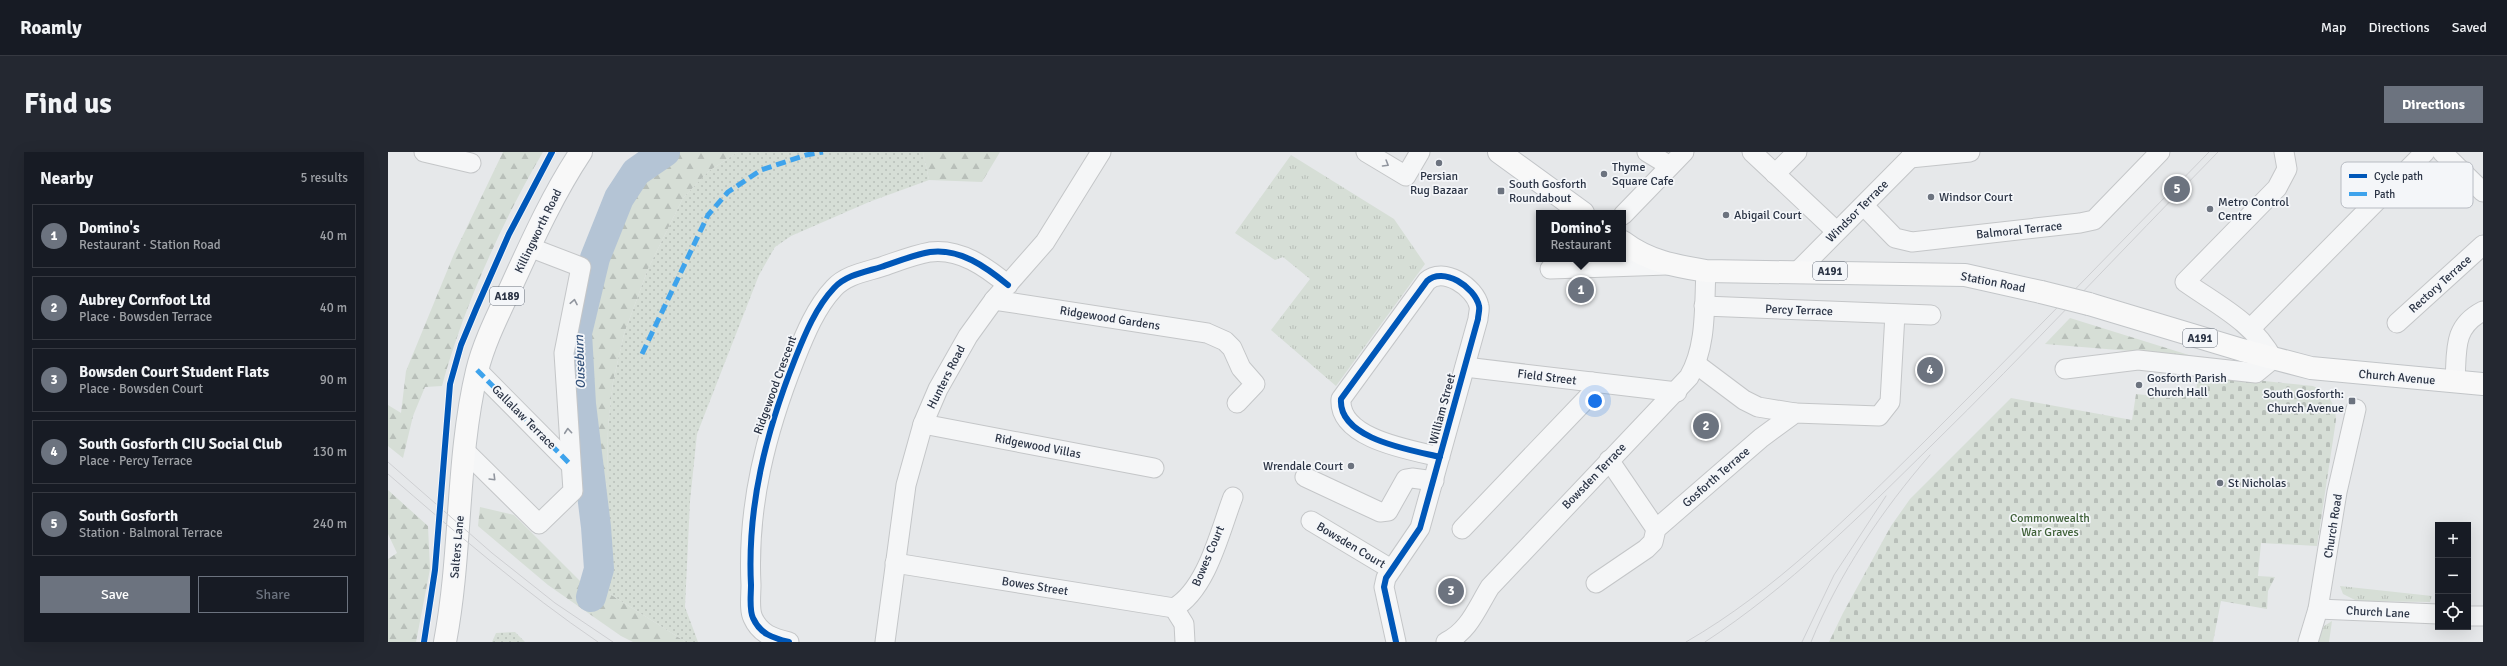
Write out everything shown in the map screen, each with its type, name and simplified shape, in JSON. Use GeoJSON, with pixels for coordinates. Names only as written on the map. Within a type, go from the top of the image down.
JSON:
{"type":"FeatureCollection","features":[{"type":"Feature","properties":{"kind":"main road","name":"Killingworth Road"},"geometry":{"type":"LineString","coordinates":[[466,451],[477,370],[496,320],[529,247],[565,176],[581,152]]}},
{"type":"Feature","properties":{"kind":"main road"},"geometry":{"type":"LineString","coordinates":[[1499,152],[1579,210]]}},
{"type":"Feature","properties":{"kind":"main road","name":"Station Road"},"geometry":{"type":"LineString","coordinates":[[1626,244],[1636,252],[1667,265],[1706,271],[1798,271],[1965,275],[2089,304],[2273,359],[2311,368]]}},
{"type":"Feature","properties":{"kind":"main road","name":"Church Avenue"},"geometry":{"type":"LineString","coordinates":[[2311,368],[2483,384]]}},
{"type":"Feature","properties":{"kind":"main road","name":"Salters Lane"},"geometry":{"type":"LineString","coordinates":[[445,642],[452,606],[466,451]]}},
{"type":"Feature","properties":{"kind":"street"},"geometry":{"type":"LineString","coordinates":[[424,152],[471,163]]}},
{"type":"Feature","properties":{"kind":"street","name":"Hunters Road"},"geometry":{"type":"LineString","coordinates":[[885,642],[906,485],[923,424],[938,389],[968,336],[994,300],[1045,242],[1101,152]]}},
{"type":"Feature","properties":{"kind":"street"},"geometry":{"type":"LineString","coordinates":[[1366,152],[1406,176],[1420,152]]}},
{"type":"Feature","properties":{"kind":"street"},"geometry":{"type":"LineString","coordinates":[[1647,152],[1670,166]]}},
{"type":"Feature","properties":{"kind":"street"},"geometry":{"type":"LineString","coordinates":[[1626,212],[1684,152]]}},
{"type":"Feature","properties":{"kind":"street"},"geometry":{"type":"LineString","coordinates":[[1752,152],[1836,231]]}},
{"type":"Feature","properties":{"kind":"street"},"geometry":{"type":"LineString","coordinates":[[1775,174],[1796,152]]}},
{"type":"Feature","properties":{"kind":"street"},"geometry":{"type":"LineString","coordinates":[[1913,155],[1970,152]]}},
{"type":"Feature","properties":{"kind":"street","name":"Balmoral Terrace"},"geometry":{"type":"LineString","coordinates":[[1864,206],[1895,238],[1912,242],[2080,223],[2094,220],[2160,152]]}},
{"type":"Feature","properties":{"kind":"street"},"geometry":{"type":"LineString","coordinates":[[2065,369],[2138,360],[2256,373],[2273,359],[2251,328],[2185,282],[2277,188],[2287,169],[2284,152]]}},
{"type":"Feature","properties":{"kind":"street"},"geometry":{"type":"LineString","coordinates":[[2415,162],[2425,152]]}},
{"type":"Feature","properties":{"kind":"street"},"geometry":{"type":"LineString","coordinates":[[2442,152],[2452,162]]}},
{"type":"Feature","properties":{"kind":"street","name":"Windsor Terrace"},"geometry":{"type":"LineString","coordinates":[[1798,271],[1913,155]]}},
{"type":"Feature","properties":{"kind":"street"},"geometry":{"type":"LineString","coordinates":[[2473,182],[2483,192]]}},
{"type":"Feature","properties":{"kind":"street"},"geometry":{"type":"LineString","coordinates":[[2251,328],[2370,208]]}},
{"type":"Feature","properties":{"kind":"street","name":"Rectory Terrace"},"geometry":{"type":"LineString","coordinates":[[2397,323],[2483,245]]}},
{"type":"Feature","properties":{"kind":"street"},"geometry":{"type":"LineString","coordinates":[[466,451],[539,524],[573,491],[570,464],[564,353],[581,267],[529,247]]}},
{"type":"Feature","properties":{"kind":"street","name":"Ridgewood Crescent"},"geometry":{"type":"LineString","coordinates":[[789,642],[761,631],[752,617],[750,571],[752,513],[763,453],[781,394],[805,336],[823,301],[836,286],[853,275],[931,252],[955,254],[982,264],[1008,285]]}},
{"type":"Feature","properties":{"kind":"street"},"geometry":{"type":"LineString","coordinates":[[1550,269],[1667,265]]}},
{"type":"Feature","properties":{"kind":"street","name":"Bowsden Terrace"},"geometry":{"type":"LineString","coordinates":[[1446,642],[1458,636],[1469,624],[1490,587],[1609,460],[1677,392],[1696,364],[1701,347],[1706,271]]}},
{"type":"Feature","properties":{"kind":"street","name":"William Street"},"geometry":{"type":"LineString","coordinates":[[1420,528],[1434,481],[1478,319],[1479,306],[1470,291],[1454,278],[1441,275],[1431,277],[1341,399],[1340,409],[1344,417],[1360,431],[1381,442],[1440,457]]}},
{"type":"Feature","properties":{"kind":"street","name":"Ridgewood Gardens"},"geometry":{"type":"LineString","coordinates":[[994,300],[1207,333],[1225,341],[1232,348],[1241,368],[1254,384],[1237,403]]}},
{"type":"Feature","properties":{"kind":"street","name":"Percy Terrace"},"geometry":{"type":"LineString","coordinates":[[1704,306],[1931,315]]}},
{"type":"Feature","properties":{"kind":"street"},"geometry":{"type":"LineString","coordinates":[[2455,382],[2459,332],[2470,318],[2483,311]]}},
{"type":"Feature","properties":{"kind":"street"},"geometry":{"type":"LineString","coordinates":[[1696,364],[1744,400],[1758,407],[1795,413],[1810,412],[1856,417],[1879,416],[1890,402],[1895,314]]}},
{"type":"Feature","properties":{"kind":"street","name":"Field Street"},"geometry":{"type":"LineString","coordinates":[[1465,367],[1677,392]]}},
{"type":"Feature","properties":{"kind":"street","name":"Gallalaw Terrace"},"geometry":{"type":"LineString","coordinates":[[477,370],[570,464]]}},
{"type":"Feature","properties":{"kind":"street"},"geometry":{"type":"LineString","coordinates":[[1462,529],[1591,394],[1592,382]]}},
{"type":"Feature","properties":{"kind":"street","name":"Church Road"},"geometry":{"type":"LineString","coordinates":[[2308,642],[2318,609],[2337,492],[2356,409]]}},
{"type":"Feature","properties":{"kind":"street","name":"Gosforth Terrace"},"geometry":{"type":"LineString","coordinates":[[1596,583],[1646,549],[1652,542],[1656,529],[1761,438],[1795,413]]}},
{"type":"Feature","properties":{"kind":"street","name":"Ridgewood Villas"},"geometry":{"type":"LineString","coordinates":[[923,424],[1154,468]]}},
{"type":"Feature","properties":{"kind":"street"},"geometry":{"type":"LineString","coordinates":[[1609,460],[1656,529]]}},
{"type":"Feature","properties":{"kind":"street"},"geometry":{"type":"LineString","coordinates":[[1305,478],[1380,512],[1388,511],[1392,506],[1406,479],[1412,478],[1434,481]]}},
{"type":"Feature","properties":{"kind":"street","name":"Bowes Court"},"geometry":{"type":"LineString","coordinates":[[1174,608],[1192,593],[1202,578],[1233,497]]}},
{"type":"Feature","properties":{"kind":"street","name":"Bowsden Court"},"geometry":{"type":"LineString","coordinates":[[1310,521],[1391,569]]}},
{"type":"Feature","properties":{"kind":"street","name":"Bowsden Court"},"geometry":{"type":"LineString","coordinates":[[1396,642],[1384,587],[1386,578],[1391,569],[1420,528]]}},
{"type":"Feature","properties":{"kind":"street","name":"Bowes Street"},"geometry":{"type":"LineString","coordinates":[[896,563],[1174,608]]}},
{"type":"Feature","properties":{"kind":"street"},"geometry":{"type":"LineString","coordinates":[[1174,608],[1184,624],[1185,642]]}},
{"type":"Feature","properties":{"kind":"street","name":"Church Lane"},"geometry":{"type":"LineString","coordinates":[[2318,609],[2435,614]]}},
{"type":"Feature","properties":{"kind":"street"},"geometry":{"type":"LineString","coordinates":[[2471,616],[2483,616]]}},
{"type":"Feature","properties":{"kind":"green space"},"geometry":{"type":"Polygon","coordinates":[[[503,152],[543,152],[513,207],[472,296],[442,386],[425,387],[413,416],[403,458],[388,446],[388,405],[401,413],[406,371],[454,254],[503,152]]]}},
{"type":"Feature","properties":{"kind":"green space"},"geometry":{"type":"Polygon","coordinates":[[[652,152],[738,152],[709,171],[683,198],[648,269],[624,334],[613,382],[608,427],[605,578],[610,594],[686,642],[633,642],[621,636],[548,585],[478,526],[480,507],[514,515],[584,585],[592,539],[583,491],[573,383],[573,351],[585,273],[607,198],[621,173],[652,152]]]}},
{"type":"Feature","properties":{"kind":"green space"},"geometry":{"type":"Polygon","coordinates":[[[738,152],[923,152],[929,180],[869,202],[791,236],[775,247],[759,275],[697,434],[690,501],[685,607],[698,642],[686,642],[610,594],[605,578],[608,427],[613,382],[624,334],[648,269],[683,198],[709,171],[738,152]]]}},
{"type":"Feature","properties":{"kind":"green space"},"geometry":{"type":"Polygon","coordinates":[[[923,152],[1000,152],[982,182],[929,180],[923,152]]]}},
{"type":"Feature","properties":{"kind":"green space"},"geometry":{"type":"Polygon","coordinates":[[[1291,155],[1394,219],[1425,264],[1336,386],[1271,330],[1310,279],[1283,257],[1275,260],[1235,233],[1291,155]]]}},
{"type":"Feature","properties":{"kind":"green space"},"geometry":{"type":"Polygon","coordinates":[[[2070,318],[2192,356],[2045,344],[2070,318]]]}},
{"type":"Feature","properties":{"kind":"green space","name":"Commonwealth War Graves"},"geometry":{"type":"Polygon","coordinates":[[[2198,374],[2313,386],[2330,399],[2336,414],[2317,546],[2261,543],[2258,576],[2275,577],[2268,591],[2267,609],[2221,601],[2213,642],[1829,642],[1843,613],[1891,526],[1910,499],[2011,398],[2132,420],[2136,394],[2155,396],[2156,389],[2196,394],[2198,374]]]}},
{"type":"Feature","properties":{"kind":"green space"},"geometry":{"type":"Polygon","coordinates":[[[388,490],[428,526],[430,569],[416,642],[388,642],[388,559],[397,553],[388,534],[388,490]]]}},
{"type":"Feature","properties":{"kind":"green space"},"geometry":{"type":"Polygon","coordinates":[[[2340,586],[2432,596],[2430,602],[2357,601],[2343,594],[2340,586]]]}},
{"type":"Feature","properties":{"kind":"green space"},"geometry":{"type":"Polygon","coordinates":[[[2332,621],[2329,642],[2318,642],[2321,628],[2332,621]]]}},
{"type":"Feature","properties":{"kind":"green space"},"geometry":{"type":"Polygon","coordinates":[[[515,632],[525,642],[492,642],[496,633],[515,632]]]}},
{"type":"Feature","properties":{"kind":"waterway","name":"Ouseburn"},"geometry":{"type":"LineString","coordinates":[[591,597],[599,569],[596,527],[581,404],[577,333],[595,258],[619,198],[636,172],[665,152]]}},
{"type":"Feature","properties":{"kind":"tram line"},"geometry":{"type":"LineString","coordinates":[[1686,642],[1751,599],[1840,524],[1995,371],[2209,152]]}},
{"type":"Feature","properties":{"kind":"tram line"},"geometry":{"type":"LineString","coordinates":[[1705,642],[1736,621],[1795,574],[1823,550],[1878,498],[1968,410],[2218,152]]}},
{"type":"Feature","properties":{"kind":"tram line"},"geometry":{"type":"LineString","coordinates":[[1811,642],[1848,567],[1895,498],[1930,455]]}},
{"type":"Feature","properties":{"kind":"tram line"},"geometry":{"type":"LineString","coordinates":[[388,462],[492,553],[555,603],[613,642]]}},
{"type":"Feature","properties":{"kind":"tram line"},"geometry":{"type":"LineString","coordinates":[[388,474],[465,540],[543,603],[598,642]]}},
{"type":"Feature","properties":{"kind":"tram line"},"geometry":{"type":"LineString","coordinates":[[1802,642],[1834,575],[1886,496]]}},
{"type":"Feature","properties":{"kind":"marked path"},"geometry":{"type":"LineString","coordinates":[[642,354],[708,215],[728,192],[761,170],[806,155],[823,152]]}},
{"type":"Feature","properties":{"kind":"marked path"},"geometry":{"type":"LineString","coordinates":[[477,370],[570,464]]}},
{"type":"Feature","properties":{"kind":"cycle path"},"geometry":{"type":"LineString","coordinates":[[424,642],[435,570],[450,384],[461,345],[476,309],[509,234],[552,152]]}},
{"type":"Feature","properties":{"kind":"cycle path"},"geometry":{"type":"LineString","coordinates":[[789,642],[772,637],[763,632],[752,615],[750,602],[752,527],[761,470],[775,414],[799,350],[816,312],[834,288],[844,280],[862,272],[930,252],[952,253],[972,260],[1008,285]]}},
{"type":"Feature","properties":{"kind":"cycle path"},"geometry":{"type":"LineString","coordinates":[[1396,642],[1384,587],[1386,578],[1420,528],[1478,319],[1479,311],[1479,306],[1476,299],[1465,286],[1449,277],[1441,276],[1434,277],[1427,281],[1341,399],[1343,413],[1351,424],[1363,433],[1395,446],[1412,451],[1427,454],[1440,457]]}},
{"type":"Feature","properties":{"kind":"place","name":"Persian Rug Bazaar"},"geometry":{"type":"Point","coordinates":[1439,163]}},
{"type":"Feature","properties":{"kind":"place","name":"Thyme Square Cafe"},"geometry":{"type":"Point","coordinates":[1604,174]}},
{"type":"Feature","properties":{"kind":"place","name":"South Gosforth"},"geometry":{"type":"Point","coordinates":[2177,189]}},
{"type":"Feature","properties":{"kind":"place","name":"South Gosforth Roundabout"},"geometry":{"type":"Point","coordinates":[1501,191]}},
{"type":"Feature","properties":{"kind":"place","name":"Windsor Court"},"geometry":{"type":"Point","coordinates":[1931,197]}},
{"type":"Feature","properties":{"kind":"place","name":"Metro Control Centre"},"geometry":{"type":"Point","coordinates":[2210,209]}},
{"type":"Feature","properties":{"kind":"place","name":"Abigail Court"},"geometry":{"type":"Point","coordinates":[1726,215]}},
{"type":"Feature","properties":{"kind":"place","name":"Domino's"},"geometry":{"type":"Point","coordinates":[1581,290]}},
{"type":"Feature","properties":{"kind":"place","name":"South Gosforth CIU Social Club"},"geometry":{"type":"Point","coordinates":[1930,370]}},
{"type":"Feature","properties":{"kind":"place","name":"Gosforth Parish Church Hall"},"geometry":{"type":"Point","coordinates":[2139,385]}},
{"type":"Feature","properties":{"kind":"place","name":"South Gosforth: Church Avenue"},"geometry":{"type":"Point","coordinates":[2352,401]}},
{"type":"Feature","properties":{"kind":"place","name":"Aubrey Cornfoot Ltd"},"geometry":{"type":"Point","coordinates":[1706,426]}},
{"type":"Feature","properties":{"kind":"place","name":"Wrendale Court"},"geometry":{"type":"Point","coordinates":[1351,466]}},
{"type":"Feature","properties":{"kind":"place","name":"St Nicholas"},"geometry":{"type":"Point","coordinates":[2220,483]}},
{"type":"Feature","properties":{"kind":"place","name":"Bowsden Court Student Flats"},"geometry":{"type":"Point","coordinates":[1451,591]}}]}
